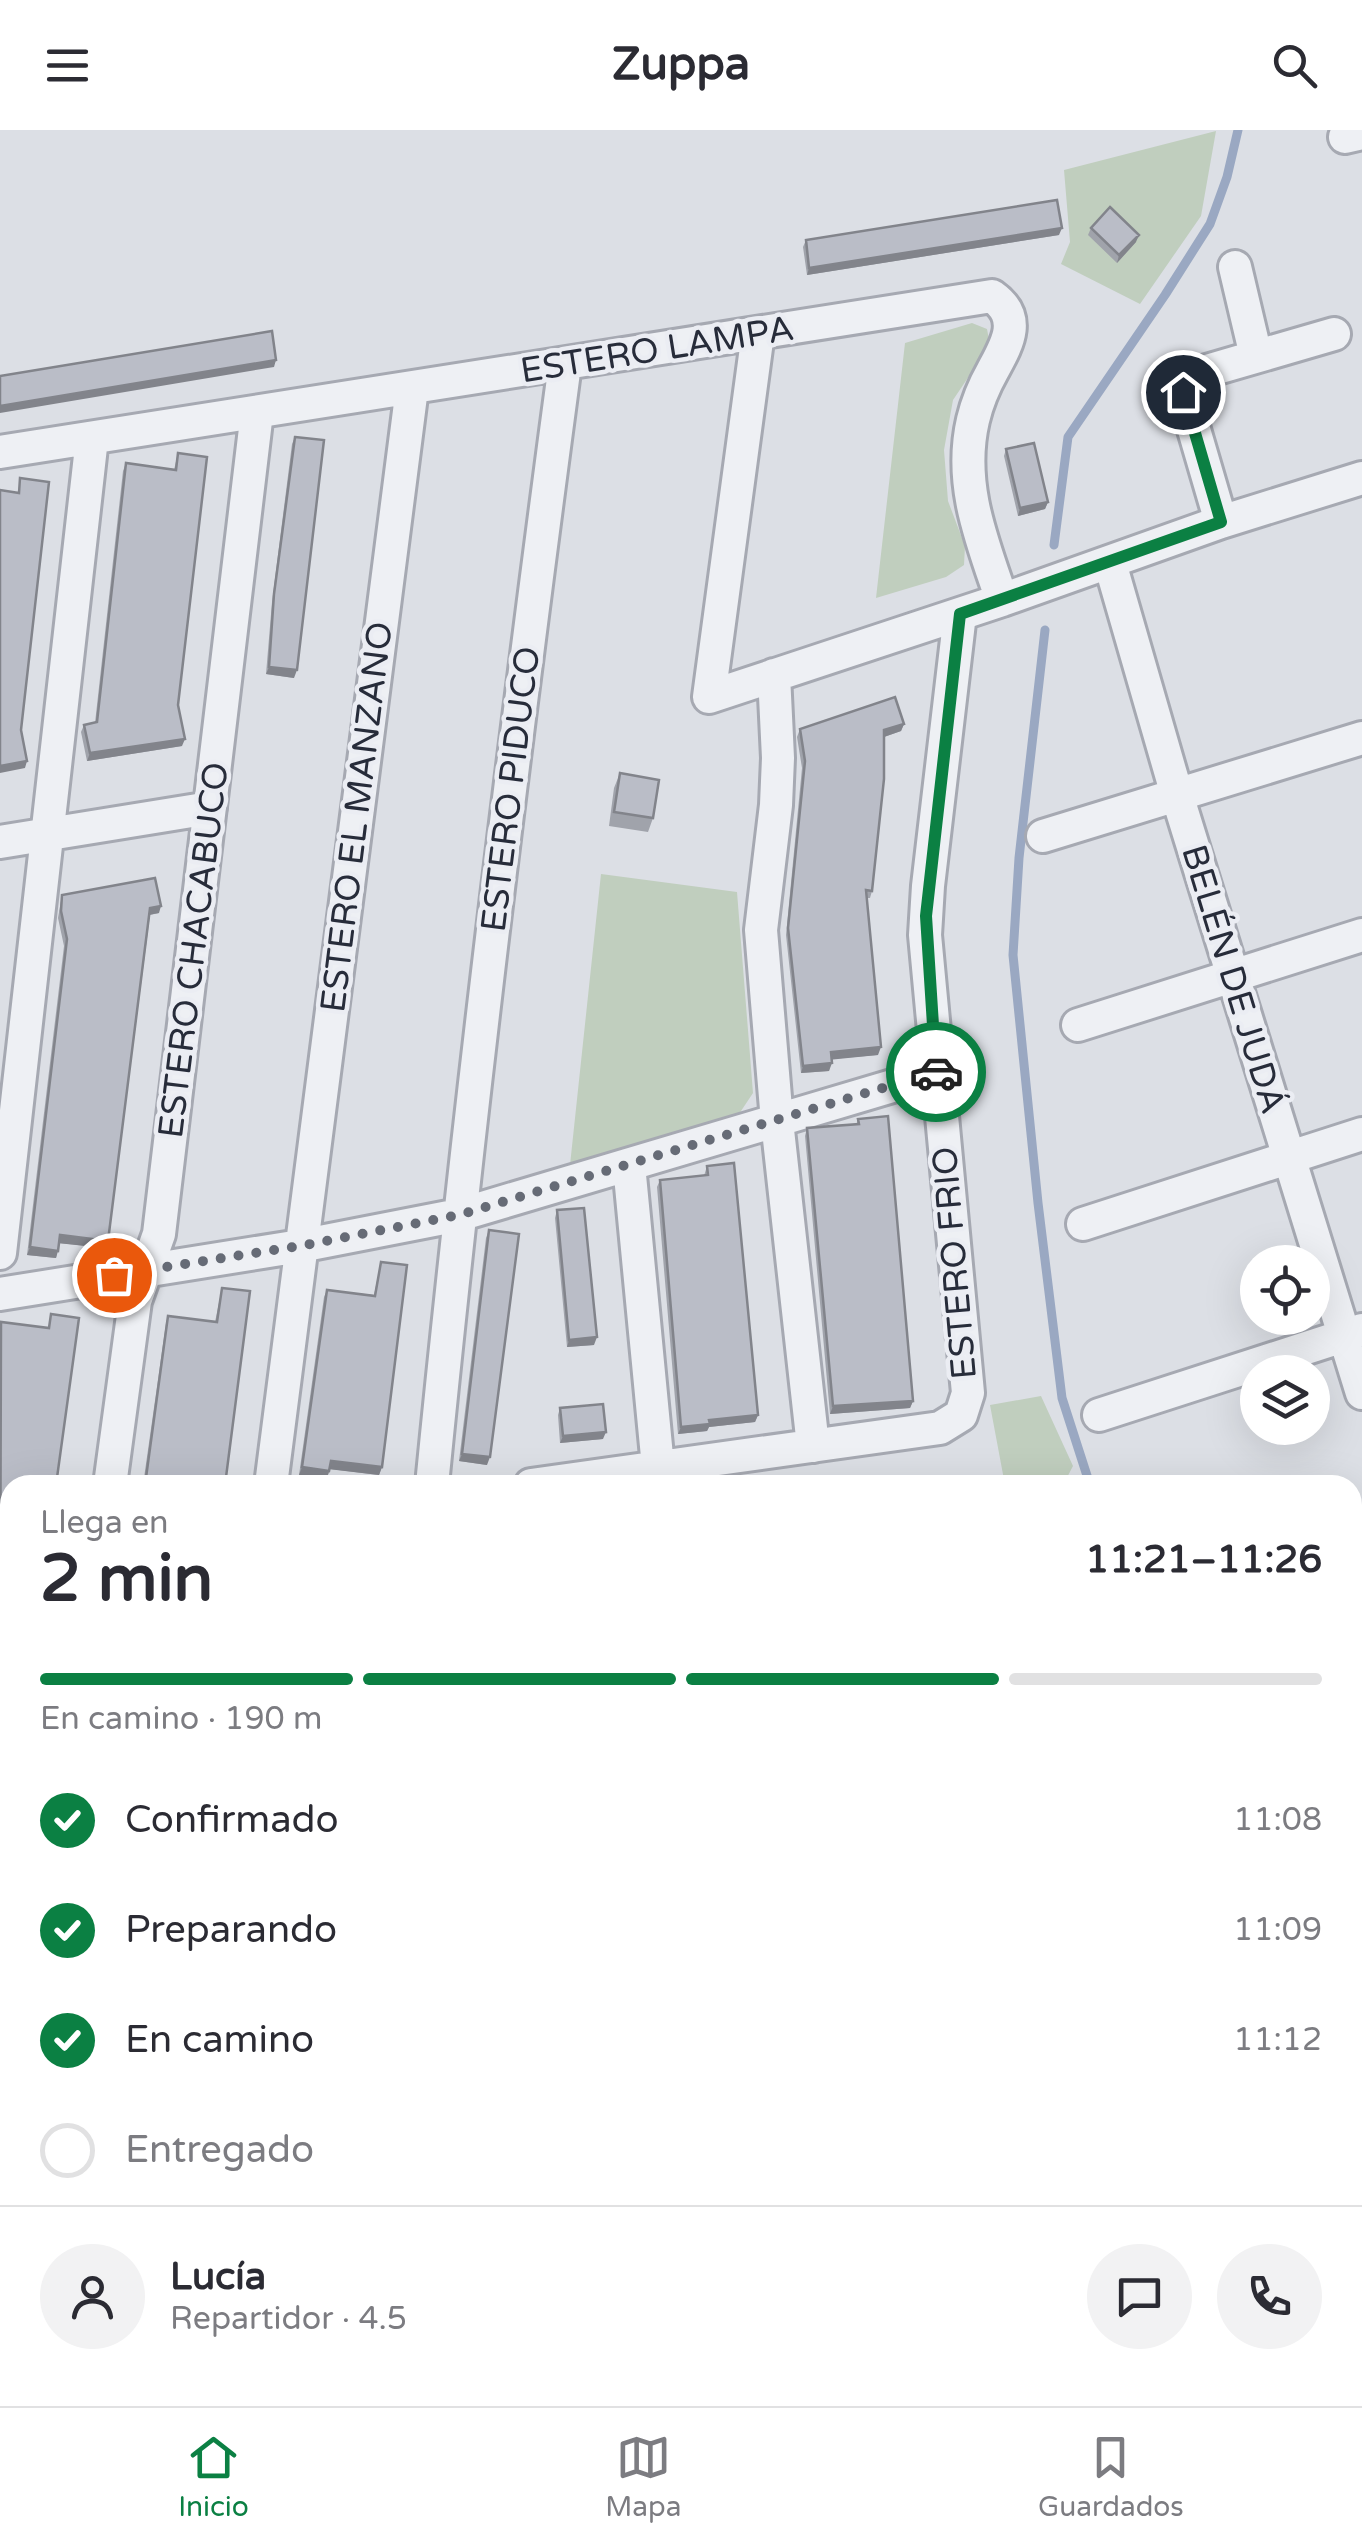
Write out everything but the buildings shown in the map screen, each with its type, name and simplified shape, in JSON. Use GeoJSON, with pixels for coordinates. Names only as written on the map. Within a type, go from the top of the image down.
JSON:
{"type":"FeatureCollection","features":[{"type":"Feature","properties":{"kind":"street"},"geometry":{"type":"LineString","coordinates":[[1235,267],[1256,356]]}},
{"type":"Feature","properties":{"kind":"street","name":"ESTERO LAMPA"},"geometry":{"type":"LineString","coordinates":[[0,452],[992,296],[1002,303],[1011,326],[1010,338],[981,394],[969,443],[968,470],[977,524],[1002,600]]}},
{"type":"Feature","properties":{"kind":"street"},"geometry":{"type":"LineString","coordinates":[[758,333],[709,696],[1362,478]]}},
{"type":"Feature","properties":{"kind":"street"},"geometry":{"type":"LineString","coordinates":[[1221,522],[1183,392],[1185,382],[1193,375],[1334,334]]}},
{"type":"Feature","properties":{"kind":"street","name":"ESTERO PIDUCO"},"geometry":{"type":"LineString","coordinates":[[433,1475],[511,772],[564,364]]}},
{"type":"Feature","properties":{"kind":"street","name":"ESTERO EL MANZANO"},"geometry":{"type":"LineString","coordinates":[[272,1475],[412,388]]}},
{"type":"Feature","properties":{"kind":"street","name":"ESTERO CHACABUCO"},"geometry":{"type":"LineString","coordinates":[[111,1475],[136,1301],[159,1234],[257,412]]}},
{"type":"Feature","properties":{"kind":"street"},"geometry":{"type":"LineString","coordinates":[[0,1253],[92,438]]}},
{"type":"Feature","properties":{"kind":"street","name":"BELÉN DE JUDÁ"},"geometry":{"type":"LineString","coordinates":[[1110,564],[1289,1157],[1354,1333],[1362,1393]]}},
{"type":"Feature","properties":{"kind":"street","name":"ESTERO FRIO"},"geometry":{"type":"LineString","coordinates":[[606,1475],[940,1428],[960,1415],[968,1393],[936,1073],[926,916],[960,614]]}},
{"type":"Feature","properties":{"kind":"street"},"geometry":{"type":"LineString","coordinates":[[774,675],[776,805],[762,930],[777,1121],[814,1446]]}},
{"type":"Feature","properties":{"kind":"street"},"geometry":{"type":"LineString","coordinates":[[1042,836],[1362,738]]}},
{"type":"Feature","properties":{"kind":"street"},"geometry":{"type":"LineString","coordinates":[[0,842],[210,808]]}},
{"type":"Feature","properties":{"kind":"street"},"geometry":{"type":"LineString","coordinates":[[1078,1025],[1362,936]]}},
{"type":"Feature","properties":{"kind":"street"},"geometry":{"type":"LineString","coordinates":[[0,1294],[300,1246],[459,1215],[936,1073]]}},
{"type":"Feature","properties":{"kind":"street"},"geometry":{"type":"LineString","coordinates":[[1083,1224],[1362,1134]]}},
{"type":"Feature","properties":{"kind":"street"},"geometry":{"type":"LineString","coordinates":[[629,1166],[658,1468]]}},
{"type":"Feature","properties":{"kind":"street"},"geometry":{"type":"LineString","coordinates":[[1098,1415],[1354,1333]]}},
{"type":"Feature","properties":{"kind":"green space"},"geometry":{"type":"Polygon","coordinates":[[[1216,131],[1201,216],[1140,304],[1061,264],[1070,242],[1064,170],[1216,131]]]}},
{"type":"Feature","properties":{"kind":"green space"},"geometry":{"type":"Polygon","coordinates":[[[972,323],[987,329],[990,345],[953,400],[944,450],[948,501],[965,546],[964,565],[946,577],[876,598],[905,343],[972,323]]]}},
{"type":"Feature","properties":{"kind":"green space"},"geometry":{"type":"Polygon","coordinates":[[[601,874],[737,892],[753,1093],[739,1114],[570,1165],[601,874]]]}},
{"type":"Feature","properties":{"kind":"green space"},"geometry":{"type":"Polygon","coordinates":[[[1041,1396],[1073,1466],[1068,1475],[1003,1475],[990,1405],[1041,1396]]]}},
{"type":"Feature","properties":{"kind":"waterway"},"geometry":{"type":"LineString","coordinates":[[1054,545],[1068,437],[1210,224],[1238,130]]}},
{"type":"Feature","properties":{"kind":"waterway"},"geometry":{"type":"LineString","coordinates":[[1045,630],[1019,858],[1013,955],[1062,1398],[1087,1475]]}},
{"type":"Feature","properties":{"kind":"way so far"},"geometry":{"type":"LineString","coordinates":[[114,1275],[300,1246],[459,1215],[936,1072]]}},
{"type":"Feature","properties":{"kind":"route"},"geometry":{"type":"LineString","coordinates":[[936,1072],[925,935],[960,614],[1221,522],[1183,392]]}}]}
